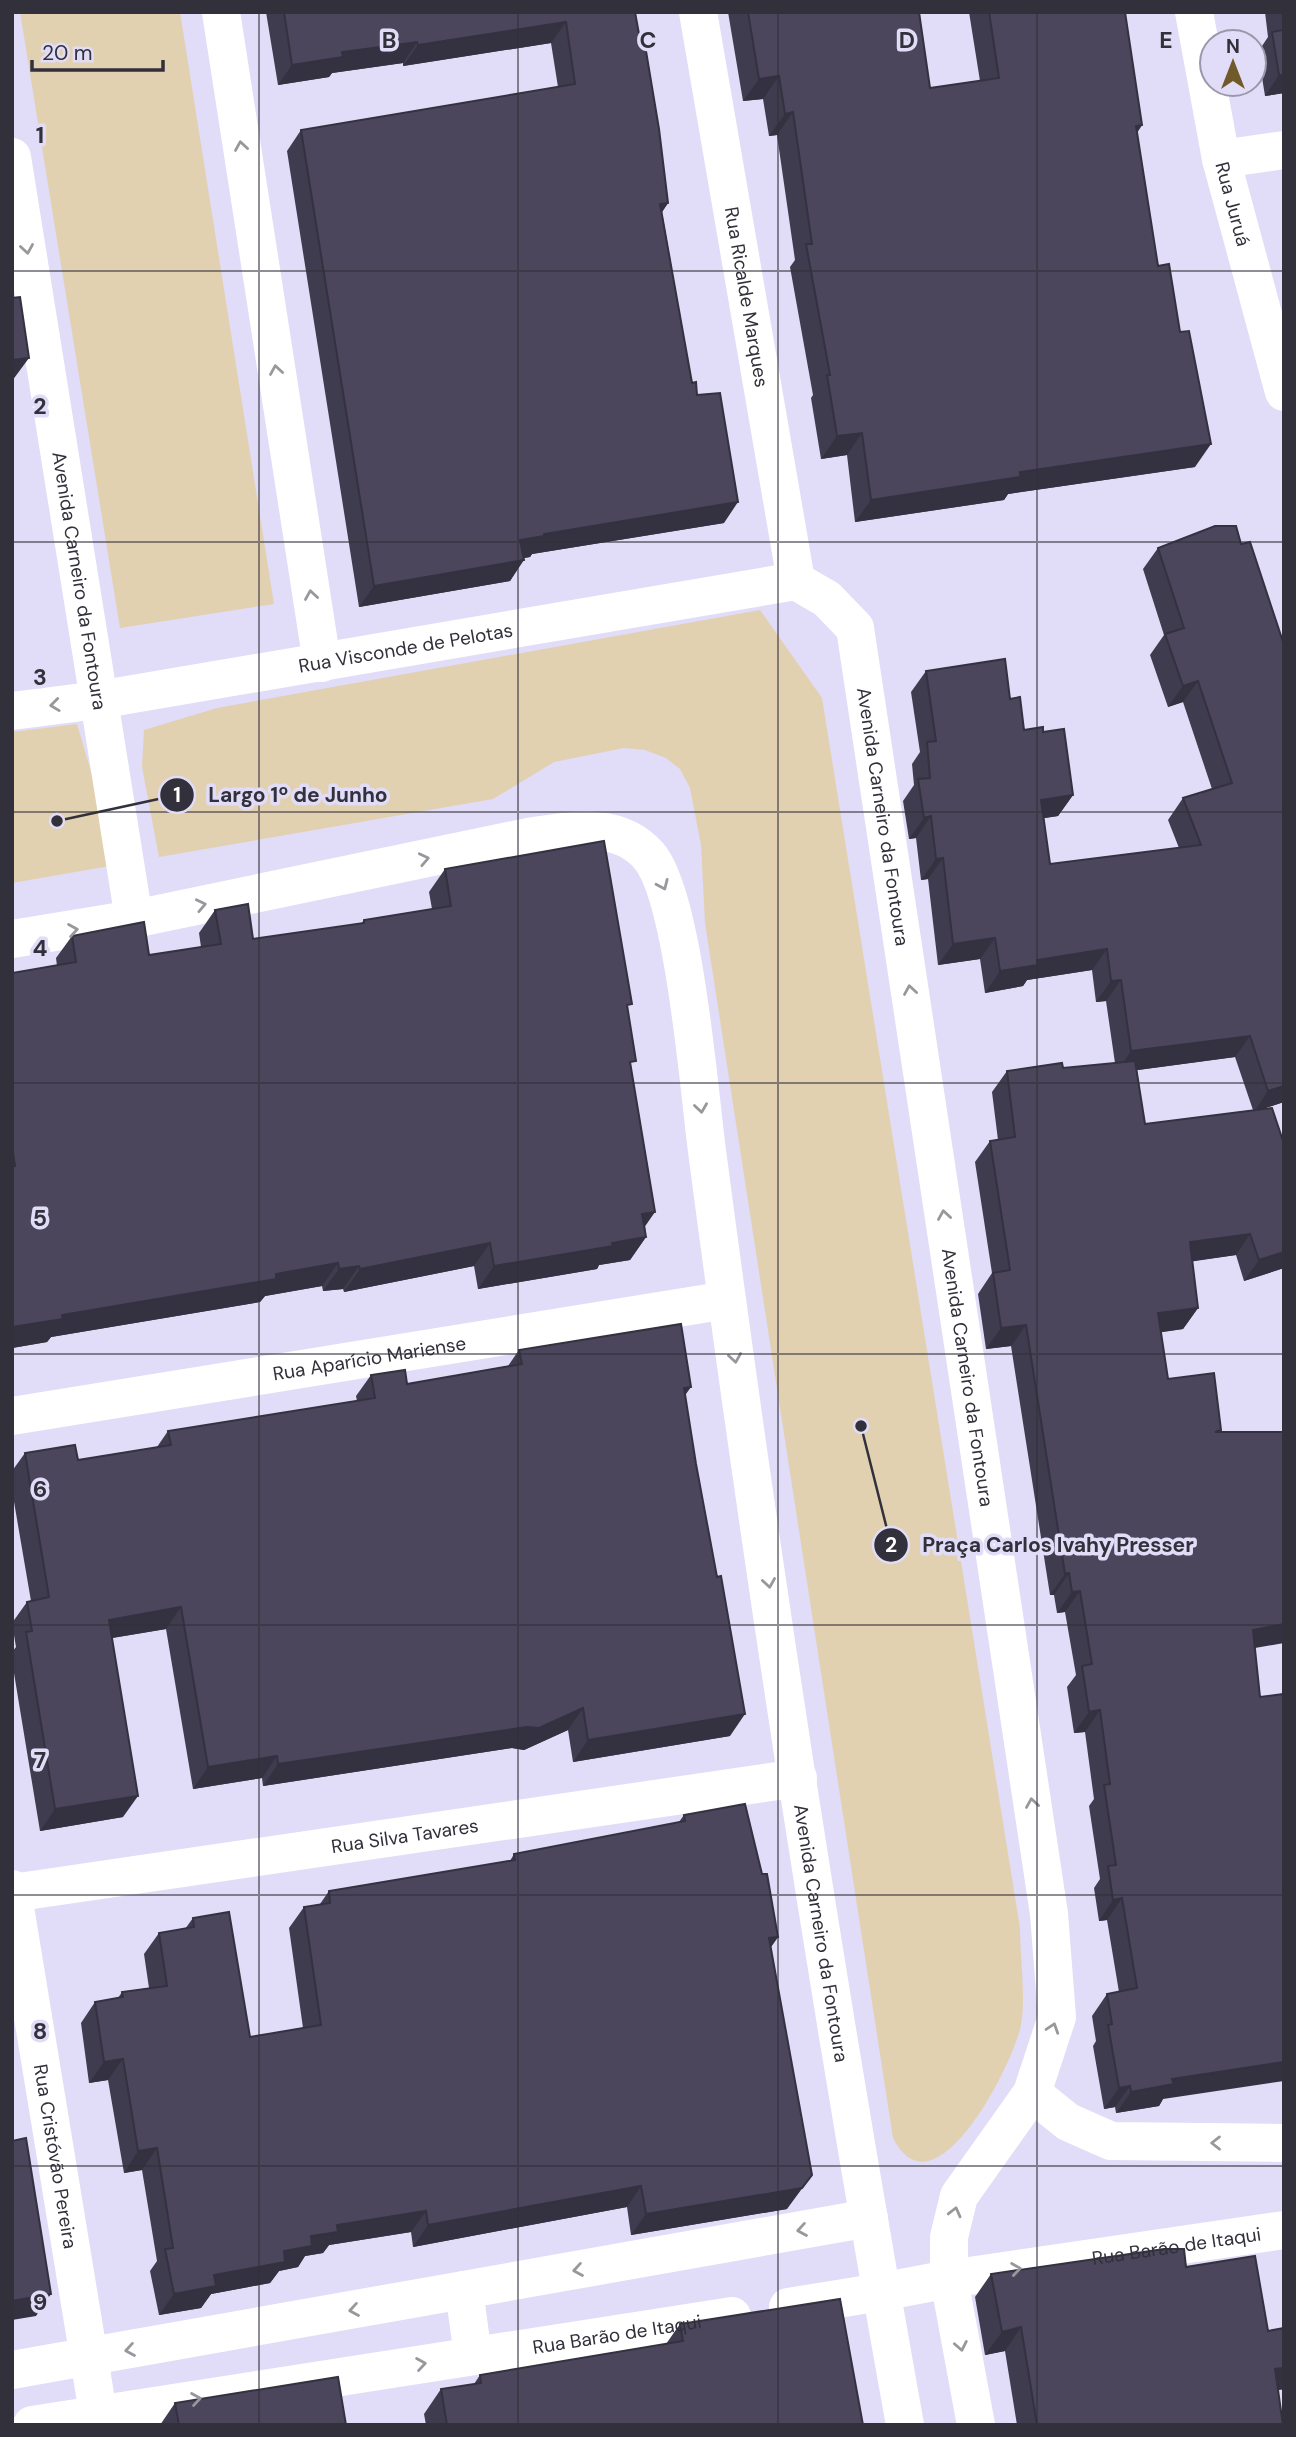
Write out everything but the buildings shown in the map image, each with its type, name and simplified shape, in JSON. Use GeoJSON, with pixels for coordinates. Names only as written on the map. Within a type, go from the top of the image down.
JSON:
{"type":"FeatureCollection","features":[{"type":"Feature","properties":{"kind":"main road"},"geometry":{"type":"LineString","coordinates":[[221,12],[322,663]]}},
{"type":"Feature","properties":{"kind":"main road","name":"Rua Ricalde Marques"},"geometry":{"type":"LineString","coordinates":[[698,12],[796,581]]}},
{"type":"Feature","properties":{"kind":"main road","name":"Rua Juruá"},"geometry":{"type":"LineString","coordinates":[[1194,12],[1221,159],[1284,392]]}},
{"type":"Feature","properties":{"kind":"main road"},"geometry":{"type":"LineString","coordinates":[[1221,159],[1284,150]]}},
{"type":"Feature","properties":{"kind":"main road","name":"Avenida Carneiro da Fontoura"},"geometry":{"type":"LineString","coordinates":[[12,157],[134,919],[528,837],[577,830],[621,834],[650,857],[667,890],[680,953],[727,1300],[798,1779],[905,2425]]}},
{"type":"Feature","properties":{"kind":"main road","name":"Rua Visconde de Pelotas"},"geometry":{"type":"LineString","coordinates":[[12,711],[98,700],[322,663],[796,581]]}},
{"type":"Feature","properties":{"kind":"main road","name":"Avenida Carneiro da Fontoura"},"geometry":{"type":"LineString","coordinates":[[796,581],[827,599],[855,628],[1049,1914],[1057,2017],[1032,2093],[959,2196],[949,2237],[949,2279],[976,2425]]}},
{"type":"Feature","properties":{"kind":"main road"},"geometry":{"type":"LineString","coordinates":[[12,939],[134,919]]}},
{"type":"Feature","properties":{"kind":"main road","name":"Rua Aparício Mariense"},"geometry":{"type":"LineString","coordinates":[[12,1416],[727,1300]]}},
{"type":"Feature","properties":{"kind":"main road","name":"Rua Silva Tavares"},"geometry":{"type":"LineString","coordinates":[[12,1892],[798,1779]]}},
{"type":"Feature","properties":{"kind":"main road","name":"Rua Cristóvão Pereira"},"geometry":{"type":"LineString","coordinates":[[12,1892],[99,2420]]}},
{"type":"Feature","properties":{"kind":"main road"},"geometry":{"type":"LineString","coordinates":[[1032,2093],[1068,2122],[1111,2141],[1284,2143]]}},
{"type":"Feature","properties":{"kind":"main road"},"geometry":{"type":"LineString","coordinates":[[12,2370],[869,2218]]}},
{"type":"Feature","properties":{"kind":"main road","name":"Rua Barão de Itaqui"},"geometry":{"type":"LineString","coordinates":[[32,2425],[99,2420],[949,2279],[1284,2230]]}},
{"type":"Feature","properties":{"kind":"main road"},"geometry":{"type":"LineString","coordinates":[[464,2290],[474,2356]]}},
{"type":"Feature","properties":{"kind":"shaded area"},"geometry":{"type":"Polygon","coordinates":[[[20,12],[180,12],[274,604],[120,628],[20,12]]]}},
{"type":"Feature","properties":{"kind":"shaded area"},"geometry":{"type":"Polygon","coordinates":[[[760,610],[822,698],[1020,1928],[1023,2002],[1021,2025],[1015,2044],[1004,2070],[970,2127],[950,2148],[930,2161],[910,2158],[893,2138],[705,923],[701,845],[690,788],[680,769],[666,758],[645,750],[624,748],[554,762],[493,799],[159,857],[142,767],[144,730],[217,708],[760,610]]]}},
{"type":"Feature","properties":{"kind":"shaded area"},"geometry":{"type":"Polygon","coordinates":[[[77,724],[92,775],[110,866],[12,883],[12,732],[77,724]]]}},
{"type":"Feature","properties":{"kind":"place","name":"Largo 1º de Junho"},"geometry":{"type":"Point","coordinates":[57,821]}},
{"type":"Feature","properties":{"kind":"place","name":"Praça Carlos Ivahy Presser"},"geometry":{"type":"Point","coordinates":[861,1426]}}]}
